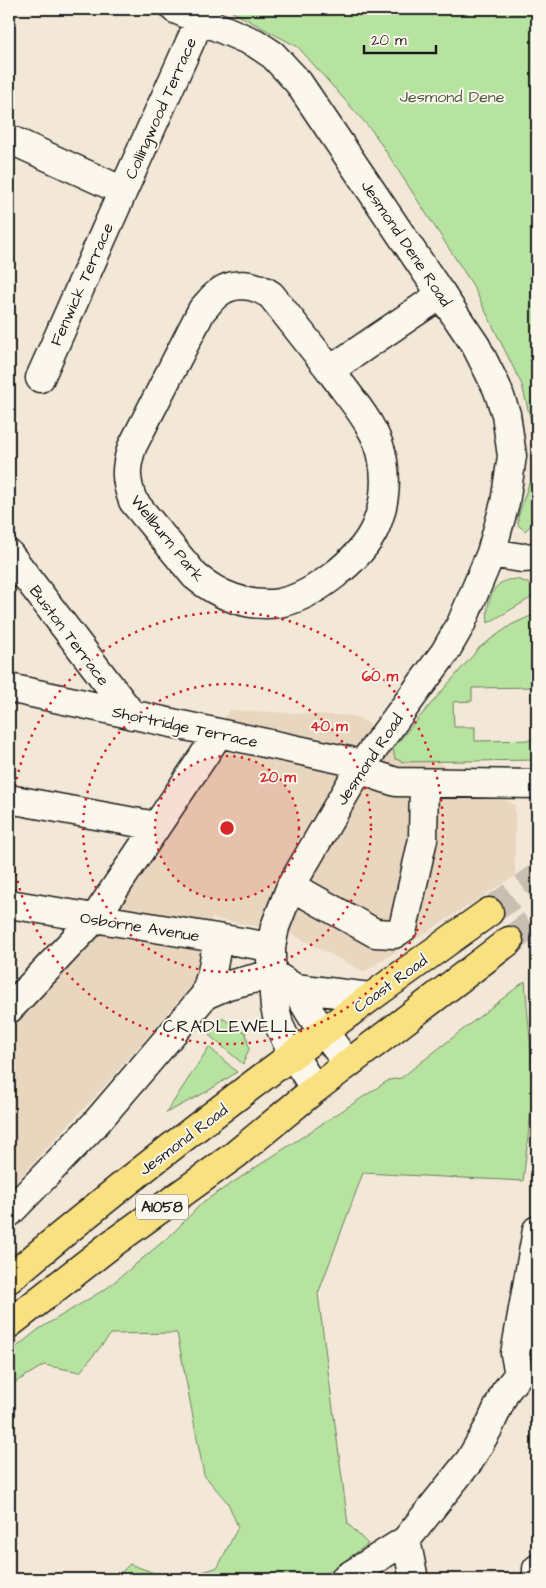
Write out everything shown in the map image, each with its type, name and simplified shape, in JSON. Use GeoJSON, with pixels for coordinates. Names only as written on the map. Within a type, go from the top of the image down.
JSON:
{"type":"FeatureCollection","features":[{"type":"Feature","properties":{"kind":"highway","name":"Coast Road"},"geometry":{"type":"LineString","coordinates":[[293,1055],[489,912]]}},
{"type":"Feature","properties":{"kind":"highway","name":"A1058"},"geometry":{"type":"LineString","coordinates":[[9,1324],[113,1243],[235,1155],[315,1089],[509,941]]}},
{"type":"Feature","properties":{"kind":"highway","name":"Jesmond Road"},"geometry":{"type":"LineString","coordinates":[[9,1279],[91,1209],[293,1055]]}},
{"type":"Feature","properties":{"kind":"street","name":"Jesmond Dene Road"},"geometry":{"type":"LineString","coordinates":[[175,9],[255,43],[273,55],[298,82],[476,346],[488,368],[506,414],[510,438],[511,468],[505,503],[491,553]]}},
{"type":"Feature","properties":{"kind":"street","name":"Collingwood Terrace"},"geometry":{"type":"LineString","coordinates":[[9,139],[123,191],[200,20]]}},
{"type":"Feature","properties":{"kind":"street","name":"Fenwick Terrace"},"geometry":{"type":"LineString","coordinates":[[40,378],[123,191]]}},
{"type":"Feature","properties":{"kind":"street","name":"Wellburn Park"},"geometry":{"type":"LineString","coordinates":[[247,285],[260,288],[271,295],[330,370],[374,432],[380,446],[385,479],[380,514],[374,530],[347,563],[320,586],[299,597],[279,603],[257,603],[238,600],[222,594],[195,576],[133,501],[128,489],[126,475],[127,463],[132,447],[202,310],[217,293],[231,287],[247,285]]}},
{"type":"Feature","properties":{"kind":"street"},"geometry":{"type":"LineString","coordinates":[[330,370],[442,294]]}},
{"type":"Feature","properties":{"kind":"street"},"geometry":{"type":"LineString","coordinates":[[491,553],[522,558],[537,557]]}},
{"type":"Feature","properties":{"kind":"street","name":"Jesmond Road"},"geometry":{"type":"LineString","coordinates":[[293,1055],[280,1026],[272,990],[284,981],[271,947],[280,912],[291,886],[361,766],[445,652],[461,624],[491,553]]}},
{"type":"Feature","properties":{"kind":"street","name":"Buston Terrace"},"geometry":{"type":"LineString","coordinates":[[9,554],[22,584],[132,715]]}},
{"type":"Feature","properties":{"kind":"street","name":"Shortridge Terrace"},"geometry":{"type":"LineString","coordinates":[[9,688],[349,761],[361,766],[372,774],[396,782],[537,784]]}},
{"type":"Feature","properties":{"kind":"street"},"geometry":{"type":"LineString","coordinates":[[9,1009],[95,918],[219,733]]}},
{"type":"Feature","properties":{"kind":"street"},"geometry":{"type":"LineString","coordinates":[[291,886],[375,933],[394,934],[403,928],[423,839],[424,783]]}},
{"type":"Feature","properties":{"kind":"street"},"geometry":{"type":"LineString","coordinates":[[9,799],[156,826]]}},
{"type":"Feature","properties":{"kind":"street","name":"Osborne Avenue"},"geometry":{"type":"LineString","coordinates":[[9,904],[271,947]]}},
{"type":"Feature","properties":{"kind":"street"},"geometry":{"type":"LineString","coordinates":[[9,1213],[95,1124],[205,995],[212,972],[218,939]]}},
{"type":"Feature","properties":{"kind":"street"},"geometry":{"type":"LineString","coordinates":[[284,981],[348,1064]]}},
{"type":"Feature","properties":{"kind":"street"},"geometry":{"type":"LineString","coordinates":[[205,995],[228,984],[284,981],[370,997]]}},
{"type":"Feature","properties":{"kind":"street"},"geometry":{"type":"LineString","coordinates":[[293,1055],[315,1089]]}},
{"type":"Feature","properties":{"kind":"street"},"geometry":{"type":"LineString","coordinates":[[344,1579],[406,1540],[470,1460],[489,1427],[505,1392],[528,1372],[515,1354],[537,1230]]}},
{"type":"Feature","properties":{"kind":"street"},"geometry":{"type":"LineString","coordinates":[[406,1540],[414,1579]]}},
{"type":"Feature","properties":{"kind":"street"},"geometry":{"type":"LineString","coordinates":[[537,1569],[537,1579]]}},
{"type":"Feature","properties":{"kind":"shaded area"},"geometry":{"type":"Polygon","coordinates":[[[230,710],[355,716],[515,805],[515,876],[364,972],[288,932],[211,918],[201,975],[100,1091],[9,1189],[9,994],[94,905],[230,710]]]}},
{"type":"Feature","properties":{"kind":"green space","name":"Jesmond Dene"},"geometry":{"type":"Polygon","coordinates":[[[227,9],[537,9],[537,445],[522,385],[472,284],[374,133],[298,47],[227,9]]]}},
{"type":"Feature","properties":{"kind":"green space"},"geometry":{"type":"Polygon","coordinates":[[[529,483],[537,497],[537,521],[525,531],[518,525],[518,517],[529,483]]]}},
{"type":"Feature","properties":{"kind":"green space"},"geometry":{"type":"Polygon","coordinates":[[[517,579],[528,583],[536,595],[488,623],[488,605],[495,588],[506,580],[517,579]]]}},
{"type":"Feature","properties":{"kind":"green space"},"geometry":{"type":"Polygon","coordinates":[[[537,613],[537,687],[472,688],[472,701],[453,702],[454,727],[475,727],[475,741],[537,740],[537,760],[404,762],[395,759],[393,748],[480,647],[511,625],[537,613]]]}},
{"type":"Feature","properties":{"kind":"green space"},"geometry":{"type":"Polygon","coordinates":[[[525,981],[534,1086],[523,1181],[363,1173],[318,1294],[348,1524],[368,1544],[320,1579],[182,1579],[218,1567],[238,1527],[228,1503],[204,1475],[177,1333],[111,1334],[80,1372],[44,1365],[9,1386],[9,1353],[39,1329],[107,1288],[172,1234],[203,1202],[389,1080],[401,1078],[525,981]]]}},
{"type":"Feature","properties":{"kind":"green space"},"geometry":{"type":"Polygon","coordinates":[[[222,1018],[246,1033],[249,1049],[243,1064],[209,1035],[222,1018]]]}},
{"type":"Feature","properties":{"kind":"green space"},"geometry":{"type":"Polygon","coordinates":[[[209,1047],[237,1072],[208,1091],[166,1113],[209,1047]]]}},
{"type":"Feature","properties":{"kind":"green space"},"geometry":{"type":"Polygon","coordinates":[[[130,1564],[170,1579],[114,1579],[130,1564]]]}},
{"type":"Feature","properties":{"kind":"tunnel"},"geometry":{"type":"LineString","coordinates":[[489,912],[537,878]]}},
{"type":"Feature","properties":{"kind":"tunnel"},"geometry":{"type":"LineString","coordinates":[[509,941],[537,920]]}},
{"type":"Feature","properties":{"kind":"district","name":"CRADLEWELL"},"geometry":{"type":"Point","coordinates":[230,1026]}}]}
